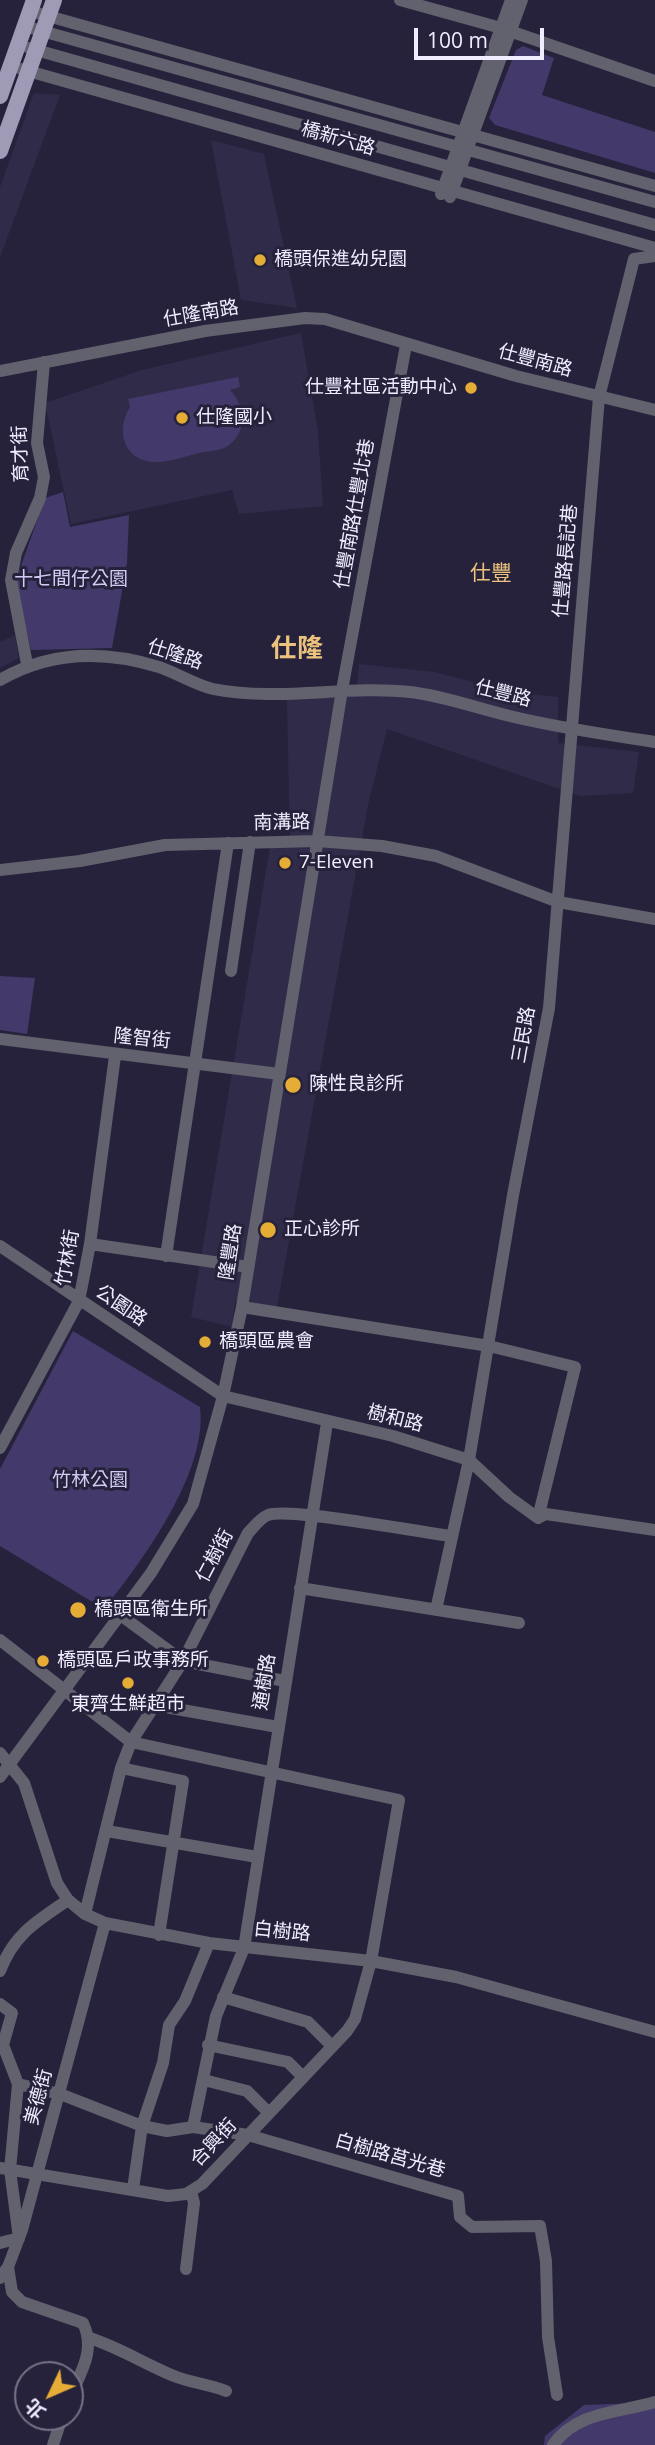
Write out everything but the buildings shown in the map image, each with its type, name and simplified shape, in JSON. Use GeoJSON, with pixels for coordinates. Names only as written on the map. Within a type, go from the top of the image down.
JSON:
{"type":"FeatureCollection","features":[{"type":"Feature","properties":{"kind":"main road"},"geometry":{"type":"LineString","coordinates":[[0,151],[54,0]]}},
{"type":"Feature","properties":{"kind":"main road"},"geometry":{"type":"LineString","coordinates":[[0,96],[29,12]]}},
{"type":"Feature","properties":{"kind":"street"},"geometry":{"type":"LineString","coordinates":[[400,0],[506,29],[655,81]]}},
{"type":"Feature","properties":{"kind":"street"},"geometry":{"type":"LineString","coordinates":[[506,29],[512,0]]}},
{"type":"Feature","properties":{"kind":"street"},"geometry":{"type":"LineString","coordinates":[[446,193],[506,29],[522,0]]}},
{"type":"Feature","properties":{"kind":"street","name":"橋新六路"},"geometry":{"type":"LineString","coordinates":[[29,12],[44,24],[461,148],[655,202]]}},
{"type":"Feature","properties":{"kind":"street","name":"橋新六路"},"geometry":{"type":"LineString","coordinates":[[44,24],[467,133],[655,186]]}},
{"type":"Feature","properties":{"kind":"street","name":"橋新六路"},"geometry":{"type":"LineString","coordinates":[[17,45],[655,225]]}},
{"type":"Feature","properties":{"kind":"street","name":"橋新六路"},"geometry":{"type":"LineString","coordinates":[[11,66],[446,193],[655,248]]}},
{"type":"Feature","properties":{"kind":"street","name":"仕豐路長記巷"},"geometry":{"type":"LineString","coordinates":[[570,728],[599,397],[634,259],[655,256]]}},
{"type":"Feature","properties":{"kind":"street","name":"仕隆南路"},"geometry":{"type":"LineString","coordinates":[[0,371],[105,353],[205,331],[305,318],[326,319],[406,345]]}},
{"type":"Feature","properties":{"kind":"street","name":"仕豐南路"},"geometry":{"type":"LineString","coordinates":[[406,345],[655,410]]}},
{"type":"Feature","properties":{"kind":"street","name":"仕豐南路仕豐北巷"},"geometry":{"type":"LineString","coordinates":[[342,690],[406,345]]}},
{"type":"Feature","properties":{"kind":"street","name":"育才街"},"geometry":{"type":"LineString","coordinates":[[27,664],[11,580],[16,554],[40,498],[44,477],[37,443],[44,362]]}},
{"type":"Feature","properties":{"kind":"street","name":"仕隆路"},"geometry":{"type":"LineString","coordinates":[[0,680],[27,664],[66,655],[114,659],[158,667],[213,689],[278,693],[342,690]]}},
{"type":"Feature","properties":{"kind":"street","name":"仕豐路"},"geometry":{"type":"LineString","coordinates":[[342,690],[414,692],[570,728],[655,742]]}},
{"type":"Feature","properties":{"kind":"street","name":"隆豐路"},"geometry":{"type":"LineString","coordinates":[[0,1777],[151,1573],[192,1504],[223,1396],[242,1307],[342,690]]}},
{"type":"Feature","properties":{"kind":"street","name":"三民路"},"geometry":{"type":"LineString","coordinates":[[436,1610],[450,1536],[469,1460],[513,1195],[549,1007],[570,728]]}},
{"type":"Feature","properties":{"kind":"street","name":"南溝路"},"geometry":{"type":"LineString","coordinates":[[0,870],[80,862],[165,845],[317,841],[382,846],[436,856],[558,902],[655,919]]}},
{"type":"Feature","properties":{"kind":"street"},"geometry":{"type":"LineString","coordinates":[[231,971],[250,842]]}},
{"type":"Feature","properties":{"kind":"street"},"geometry":{"type":"LineString","coordinates":[[166,1256],[228,843]]}},
{"type":"Feature","properties":{"kind":"street","name":"隆智街"},"geometry":{"type":"LineString","coordinates":[[0,1039],[115,1056],[279,1074]]}},
{"type":"Feature","properties":{"kind":"street","name":"竹林街"},"geometry":{"type":"LineString","coordinates":[[0,1448],[79,1301],[90,1244],[115,1056]]}},
{"type":"Feature","properties":{"kind":"street"},"geometry":{"type":"LineString","coordinates":[[90,1244],[248,1267]]}},
{"type":"Feature","properties":{"kind":"street","name":"公園路"},"geometry":{"type":"LineString","coordinates":[[0,1246],[223,1396]]}},
{"type":"Feature","properties":{"kind":"street"},"geometry":{"type":"LineString","coordinates":[[242,1307],[489,1346],[575,1367],[538,1518]]}},
{"type":"Feature","properties":{"kind":"street","name":"樹和路"},"geometry":{"type":"LineString","coordinates":[[223,1396],[327,1423],[393,1436],[469,1460],[509,1497],[538,1518]]}},
{"type":"Feature","properties":{"kind":"street","name":"通樹路"},"geometry":{"type":"LineString","coordinates":[[193,2127],[204,2080],[208,2045],[223,1997],[244,1948],[327,1423]]}},
{"type":"Feature","properties":{"kind":"street","name":"仁樹街"},"geometry":{"type":"LineString","coordinates":[[85,1914],[121,1768],[131,1742],[183,1661],[248,1534],[260,1520],[270,1514],[312,1516],[450,1536]]}},
{"type":"Feature","properties":{"kind":"street"},"geometry":{"type":"LineString","coordinates":[[538,1518],[546,1514],[655,1530]]}},
{"type":"Feature","properties":{"kind":"street"},"geometry":{"type":"LineString","coordinates":[[300,1588],[519,1623]]}},
{"type":"Feature","properties":{"kind":"street"},"geometry":{"type":"LineString","coordinates":[[119,1614],[183,1661],[285,1681]]}},
{"type":"Feature","properties":{"kind":"street"},"geometry":{"type":"LineString","coordinates":[[0,1640],[131,1742],[271,1771]]}},
{"type":"Feature","properties":{"kind":"street"},"geometry":{"type":"LineString","coordinates":[[154,1705],[278,1727]]}},
{"type":"Feature","properties":{"kind":"street","name":"白樹路"},"geometry":{"type":"LineString","coordinates":[[0,1753],[24,1783],[57,1883],[68,1900],[85,1914],[105,1923],[209,1943],[371,1961],[540,1998],[655,2032]]}},
{"type":"Feature","properties":{"kind":"street"},"geometry":{"type":"LineString","coordinates":[[121,1768],[183,1781],[159,1935]]}},
{"type":"Feature","properties":{"kind":"street","name":"合興街"},"geometry":{"type":"LineString","coordinates":[[5,2169],[168,2196],[191,2191],[202,2185],[355,2019],[371,1961],[400,1800],[271,1771]]}},
{"type":"Feature","properties":{"kind":"street"},"geometry":{"type":"LineString","coordinates":[[107,1831],[257,1857]]}},
{"type":"Feature","properties":{"kind":"street"},"geometry":{"type":"LineString","coordinates":[[0,1971],[8,1949],[26,1929],[68,1900]]}},
{"type":"Feature","properties":{"kind":"street","name":"美德街"},"geometry":{"type":"LineString","coordinates":[[4,2273],[19,2238],[38,2175],[105,1923]]}},
{"type":"Feature","properties":{"kind":"street"},"geometry":{"type":"LineString","coordinates":[[133,2189],[142,2126],[163,2063],[169,2025],[185,2001],[209,1943]]}},
{"type":"Feature","properties":{"kind":"street"},"geometry":{"type":"LineString","coordinates":[[223,1997],[309,2021],[331,2045]]}},
{"type":"Feature","properties":{"kind":"street"},"geometry":{"type":"LineString","coordinates":[[0,2004],[12,2013],[3,2045],[18,2084],[5,2169],[19,2238],[0,2243]]}},
{"type":"Feature","properties":{"kind":"street"},"geometry":{"type":"LineString","coordinates":[[208,2045],[288,2062],[303,2077]]}},
{"type":"Feature","properties":{"kind":"street"},"geometry":{"type":"LineString","coordinates":[[204,2080],[247,2091],[268,2112]]}},
{"type":"Feature","properties":{"kind":"street"},"geometry":{"type":"LineString","coordinates":[[18,2084],[60,2094],[142,2126],[167,2131],[193,2127],[247,2135]]}},
{"type":"Feature","properties":{"kind":"street","name":"白樹路莒光巷"},"geometry":{"type":"LineString","coordinates":[[247,2135],[458,2196],[460,2217],[472,2227],[540,2226],[546,2261],[548,2337],[557,2395]]}},
{"type":"Feature","properties":{"kind":"street"},"geometry":{"type":"LineString","coordinates":[[186,2269],[194,2203],[191,2191]]}},
{"type":"Feature","properties":{"kind":"street"},"geometry":{"type":"LineString","coordinates":[[4,2273],[12,2292],[22,2302],[83,2323],[90,2338],[84,2364]]}},
{"type":"Feature","properties":{"kind":"street"},"geometry":{"type":"LineString","coordinates":[[90,2338],[115,2346],[177,2378],[207,2383],[226,2391]]}},
{"type":"Feature","properties":{"kind":"street"},"geometry":{"type":"LineString","coordinates":[[553,2445],[576,2425],[600,2412],[655,2402]]}},
{"type":"Feature","properties":{"kind":"shaded area"},"geometry":{"type":"Polygon","coordinates":[[[34,93],[60,95],[0,257],[0,187],[34,93]]]}},
{"type":"Feature","properties":{"kind":"shaded area","name":"橋頭保進幼兒園"},"geometry":{"type":"Polygon","coordinates":[[[211,140],[264,154],[297,308],[241,300],[211,140]]]}},
{"type":"Feature","properties":{"kind":"shaded area","name":"仕隆國小"},"geometry":{"type":"Polygon","coordinates":[[[301,333],[318,432],[323,506],[239,514],[232,490],[71,524],[45,403],[142,370],[301,333]]]}},
{"type":"Feature","properties":{"kind":"shaded area"},"geometry":{"type":"Polygon","coordinates":[[[15,635],[19,658],[0,668],[0,642],[15,635]]]}},
{"type":"Feature","properties":{"kind":"shaded area"},"geometry":{"type":"Polygon","coordinates":[[[359,664],[434,672],[512,692],[558,697],[558,743],[639,752],[633,793],[580,796],[387,729],[368,805],[277,1307],[235,1301],[232,1327],[191,1317],[270,847],[290,845],[287,699],[356,695],[359,664]]]}},
{"type":"Feature","properties":{"kind":"green space"},"geometry":{"type":"Polygon","coordinates":[[[523,46],[554,58],[542,95],[655,132],[655,173],[495,125],[489,118],[516,50],[523,46]]]}},
{"type":"Feature","properties":{"kind":"green space"},"geometry":{"type":"Polygon","coordinates":[[[238,377],[240,387],[230,390],[242,412],[241,427],[238,435],[226,447],[156,462],[136,457],[125,444],[123,426],[130,407],[128,399],[238,377]]]}},
{"type":"Feature","properties":{"kind":"green space","name":"十七間仔公園"},"geometry":{"type":"Polygon","coordinates":[[[63,492],[70,527],[129,515],[127,563],[112,648],[31,650],[15,583],[45,498],[63,492]]]}},
{"type":"Feature","properties":{"kind":"green space"},"geometry":{"type":"Polygon","coordinates":[[[0,976],[35,978],[27,1034],[0,1030],[0,976]]]}},
{"type":"Feature","properties":{"kind":"green space","name":"竹林公園"},"geometry":{"type":"Polygon","coordinates":[[[73,1331],[200,1407],[200,1432],[194,1459],[183,1487],[154,1541],[104,1609],[0,1546],[0,1469],[73,1331]]]}},
{"type":"Feature","properties":{"kind":"green space"},"geometry":{"type":"Polygon","coordinates":[[[655,2397],[655,2445],[544,2445],[545,2436],[584,2405],[636,2403],[655,2397]]]}},
{"type":"Feature","properties":{"kind":"place","name":"橋頭保進幼兒園"},"geometry":{"type":"Point","coordinates":[260,260]}},
{"type":"Feature","properties":{"kind":"place","name":"仕豐社區活動中心"},"geometry":{"type":"Point","coordinates":[471,388]}},
{"type":"Feature","properties":{"kind":"place","name":"仕隆國小"},"geometry":{"type":"Point","coordinates":[182,418]}},
{"type":"Feature","properties":{"kind":"place","name":"7-Eleven"},"geometry":{"type":"Point","coordinates":[285,863]}},
{"type":"Feature","properties":{"kind":"place","name":"陳性良診所"},"geometry":{"type":"Point","coordinates":[293,1085]}},
{"type":"Feature","properties":{"kind":"place","name":"正心診所"},"geometry":{"type":"Point","coordinates":[268,1230]}},
{"type":"Feature","properties":{"kind":"place","name":"橋頭區農會"},"geometry":{"type":"Point","coordinates":[205,1342]}},
{"type":"Feature","properties":{"kind":"place","name":"橋頭區衛生所"},"geometry":{"type":"Point","coordinates":[78,1610]}},
{"type":"Feature","properties":{"kind":"place","name":"橋頭區戶政事務所"},"geometry":{"type":"Point","coordinates":[43,1661]}},
{"type":"Feature","properties":{"kind":"place","name":"東齊生鮮超市"},"geometry":{"type":"Point","coordinates":[128,1683]}},
{"type":"Feature","properties":{"kind":"district","name":"仕豐"},"geometry":{"type":"Point","coordinates":[491,574]}},
{"type":"Feature","properties":{"kind":"district","name":"仕隆"},"geometry":{"type":"Point","coordinates":[297,650]}}]}
